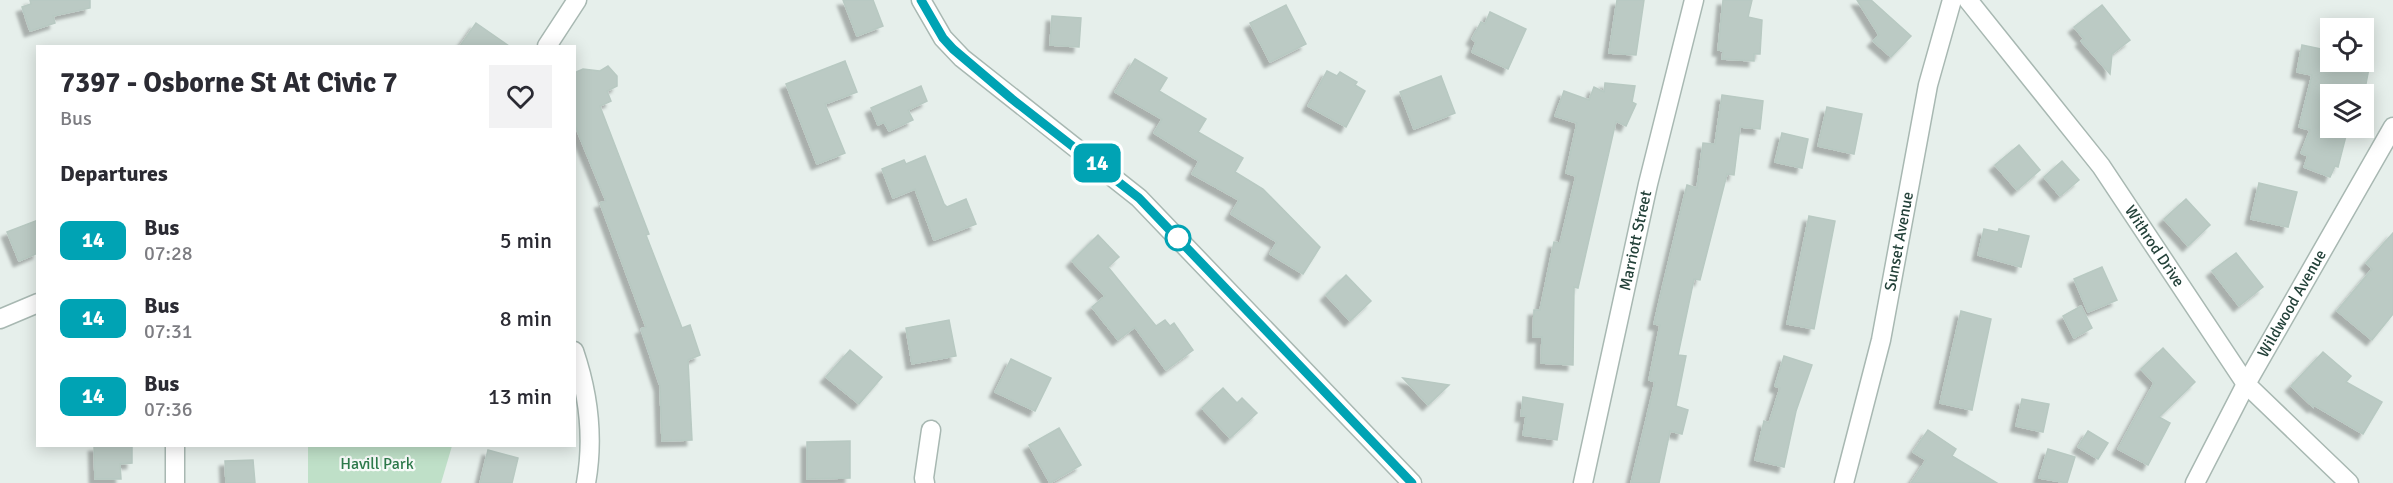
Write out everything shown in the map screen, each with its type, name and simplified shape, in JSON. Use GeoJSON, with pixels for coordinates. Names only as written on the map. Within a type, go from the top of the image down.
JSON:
{"type":"FeatureCollection","features":[{"type":"Feature","properties":{"kind":"street"},"geometry":{"type":"LineString","coordinates":[[548,45],[577,0]]}},
{"type":"Feature","properties":{"kind":"street"},"geometry":{"type":"LineString","coordinates":[[921,0],[943,38],[953,49],[1012,99],[1139,198],[1412,483]]}},
{"type":"Feature","properties":{"kind":"street","name":"Marriott Street"},"geometry":{"type":"LineString","coordinates":[[1583,483],[1648,184],[1694,0]]}},
{"type":"Feature","properties":{"kind":"street","name":"Sunset Avenue"},"geometry":{"type":"LineString","coordinates":[[1844,483],[1881,340],[1928,85],[1952,0]]}},
{"type":"Feature","properties":{"kind":"street","name":"Withrod Drive"},"geometry":{"type":"LineString","coordinates":[[1968,0],[2101,166],[2246,384],[2349,483]]}},
{"type":"Feature","properties":{"kind":"street","name":"Wildwood Avenue"},"geometry":{"type":"LineString","coordinates":[[2195,483],[2246,384],[2393,127]]}},
{"type":"Feature","properties":{"kind":"street"},"geometry":{"type":"LineString","coordinates":[[0,320],[36,304]]}},
{"type":"Feature","properties":{"kind":"street"},"geometry":{"type":"LineString","coordinates":[[576,358],[589,405],[591,456],[586,483]]}},
{"type":"Feature","properties":{"kind":"street"},"geometry":{"type":"LineString","coordinates":[[925,483],[931,430]]}},
{"type":"Feature","properties":{"kind":"street"},"geometry":{"type":"LineString","coordinates":[[175,447],[175,483]]}},
{"type":"Feature","properties":{"kind":"green space","name":"Havill Park"},"geometry":{"type":"Polygon","coordinates":[[[308,447],[452,447],[441,483],[308,483],[308,447]]]}},
{"type":"Feature","properties":{"kind":"building"},"geometry":{"type":"Polygon","coordinates":[[[30,0],[90,0],[90,8],[53,16],[55,23],[30,31],[22,7],[31,4],[30,0]]]}},
{"type":"Feature","properties":{"kind":"building"},"geometry":{"type":"Polygon","coordinates":[[[843,0],[873,0],[883,26],[857,36],[843,0]]]}},
{"type":"Feature","properties":{"kind":"building"},"geometry":{"type":"Polygon","coordinates":[[[1617,0],[1644,0],[1636,55],[1609,53],[1617,0]]]}},
{"type":"Feature","properties":{"kind":"building"},"geometry":{"type":"Polygon","coordinates":[[[1723,0],[1752,0],[1748,17],[1762,20],[1760,54],[1754,54],[1754,61],[1722,59],[1723,51],[1718,50],[1723,0]]]}},
{"type":"Feature","properties":{"kind":"building"},"geometry":{"type":"Polygon","coordinates":[[[1857,0],[1871,0],[1911,36],[1891,57],[1873,41],[1879,35],[1857,0]]]}},
{"type":"Feature","properties":{"kind":"building"},"geometry":{"type":"Polygon","coordinates":[[[1286,5],[1306,44],[1270,62],[1250,23],[1286,5]]]}},
{"type":"Feature","properties":{"kind":"building"},"geometry":{"type":"Polygon","coordinates":[[[2102,5],[2130,40],[2112,54],[2110,74],[2081,41],[2084,39],[2074,27],[2102,5]]]}},
{"type":"Feature","properties":{"kind":"building"},"geometry":{"type":"Polygon","coordinates":[[[1490,12],[1526,29],[1508,69],[1472,52],[1476,42],[1472,39],[1481,22],[1485,24],[1490,12]]]}},
{"type":"Feature","properties":{"kind":"building"},"geometry":{"type":"Polygon","coordinates":[[[1052,16],[1081,18],[1079,47],[1050,45],[1052,16]]]}},
{"type":"Feature","properties":{"kind":"building"},"geometry":{"type":"Polygon","coordinates":[[[476,23],[508,45],[461,45],[476,23]]]}},
{"type":"Feature","properties":{"kind":"building"},"geometry":{"type":"Polygon","coordinates":[[[2302,45],[2320,49],[2320,72],[2368,72],[2366,84],[2320,84],[2320,138],[2345,138],[2338,167],[2335,166],[2330,177],[2304,167],[2308,156],[2301,153],[2310,130],[2299,127],[2312,75],[2297,72],[2302,45]]]}},
{"type":"Feature","properties":{"kind":"building"},"geometry":{"type":"Polygon","coordinates":[[[1135,59],[1167,78],[1159,91],[1206,119],[1198,132],[1243,158],[1235,172],[1263,189],[1320,247],[1303,274],[1270,254],[1277,242],[1231,214],[1239,200],[1192,174],[1199,161],[1154,133],[1162,119],[1115,92],[1135,59]]]}},
{"type":"Feature","properties":{"kind":"building"},"geometry":{"type":"Polygon","coordinates":[[[845,61],[857,92],[825,104],[845,153],[817,164],[786,84],[845,61]]]}},
{"type":"Feature","properties":{"kind":"building"},"geometry":{"type":"Polygon","coordinates":[[[608,66],[617,76],[617,86],[607,91],[611,101],[600,106],[682,328],[690,325],[700,355],[688,360],[692,440],[662,441],[660,386],[641,329],[646,327],[600,203],[606,201],[576,128],[576,72],[583,69],[600,71],[608,66]]]}},
{"type":"Feature","properties":{"kind":"building"},"geometry":{"type":"Polygon","coordinates":[[[1327,71],[1337,76],[1340,72],[1357,82],[1355,85],[1365,91],[1346,127],[1308,106],[1327,71]]]}},
{"type":"Feature","properties":{"kind":"building"},"geometry":{"type":"Polygon","coordinates":[[[1441,76],[1455,113],[1414,129],[1400,92],[1441,76]]]}},
{"type":"Feature","properties":{"kind":"building"},"geometry":{"type":"Polygon","coordinates":[[[1605,83],[1635,86],[1632,102],[1636,104],[1626,126],[1616,121],[1578,288],[1574,287],[1573,365],[1541,363],[1542,337],[1533,337],[1534,310],[1540,310],[1554,242],[1560,243],[1576,176],[1566,173],[1577,123],[1555,116],[1564,91],[1589,100],[1594,87],[1604,92],[1605,83]]]}},
{"type":"Feature","properties":{"kind":"building"},"geometry":{"type":"Polygon","coordinates":[[[921,86],[927,101],[908,110],[913,120],[889,131],[884,122],[878,125],[871,108],[921,86]]]}},
{"type":"Feature","properties":{"kind":"building"},"geometry":{"type":"Polygon","coordinates":[[[1722,95],[1763,101],[1760,129],[1740,127],[1734,175],[1727,174],[1700,280],[1694,279],[1678,355],[1686,356],[1676,406],[1688,410],[1682,434],[1670,431],[1659,483],[1631,483],[1655,382],[1649,380],[1660,325],[1654,324],[1662,289],[1687,185],[1697,188],[1703,143],[1715,144],[1722,95]]]}},
{"type":"Feature","properties":{"kind":"building"},"geometry":{"type":"Polygon","coordinates":[[[1827,107],[1862,114],[1854,154],[1818,146],[1827,107]]]}},
{"type":"Feature","properties":{"kind":"building"},"geometry":{"type":"Polygon","coordinates":[[[1782,133],[1808,139],[1802,168],[1775,162],[1782,133]]]}},
{"type":"Feature","properties":{"kind":"building"},"geometry":{"type":"Polygon","coordinates":[[[2019,145],[2040,170],[2017,190],[1995,165],[2019,145]]]}},
{"type":"Feature","properties":{"kind":"building"},"geometry":{"type":"Polygon","coordinates":[[[925,156],[944,204],[947,207],[966,199],[976,224],[934,240],[915,189],[893,198],[882,169],[904,160],[906,164],[925,156]]]}},
{"type":"Feature","properties":{"kind":"building"},"geometry":{"type":"Polygon","coordinates":[[[2062,161],[2079,180],[2060,196],[2044,177],[2062,161]]]}},
{"type":"Feature","properties":{"kind":"building"},"geometry":{"type":"Polygon","coordinates":[[[2259,183],[2297,192],[2288,227],[2251,219],[2259,183]]]}},
{"type":"Feature","properties":{"kind":"building"},"geometry":{"type":"Polygon","coordinates":[[[2186,199],[2210,225],[2188,246],[2164,219],[2186,199]]]}},
{"type":"Feature","properties":{"kind":"building"},"geometry":{"type":"Polygon","coordinates":[[[1809,216],[1835,221],[1814,329],[1787,324],[1809,216]]]}},
{"type":"Feature","properties":{"kind":"building"},"geometry":{"type":"Polygon","coordinates":[[[36,221],[36,254],[19,261],[7,232],[36,221]]]}},
{"type":"Feature","properties":{"kind":"building"},"geometry":{"type":"Polygon","coordinates":[[[1984,229],[1998,232],[1999,229],[2029,236],[2021,267],[1978,255],[1984,229]]]}},
{"type":"Feature","properties":{"kind":"building"},"geometry":{"type":"Polygon","coordinates":[[[2393,233],[2393,314],[2372,340],[2337,311],[2372,269],[2366,263],[2393,233]]]}},
{"type":"Feature","properties":{"kind":"building"},"geometry":{"type":"Polygon","coordinates":[[[1098,235],[1119,257],[1108,267],[1156,326],[1165,320],[1170,326],[1174,323],[1193,350],[1166,370],[1135,327],[1118,340],[1092,307],[1105,296],[1072,261],[1098,235]]]}},
{"type":"Feature","properties":{"kind":"building"},"geometry":{"type":"Polygon","coordinates":[[[2236,253],[2263,287],[2239,306],[2212,271],[2236,253]]]}},
{"type":"Feature","properties":{"kind":"building"},"geometry":{"type":"Polygon","coordinates":[[[2102,267],[2117,300],[2088,312],[2074,279],[2102,267]]]}},
{"type":"Feature","properties":{"kind":"building"},"geometry":{"type":"Polygon","coordinates":[[[1346,275],[1371,301],[1350,321],[1326,295],[1346,275]]]}},
{"type":"Feature","properties":{"kind":"building"},"geometry":{"type":"Polygon","coordinates":[[[2081,306],[2092,328],[2074,338],[2063,316],[2081,306]]]}},
{"type":"Feature","properties":{"kind":"building"},"geometry":{"type":"Polygon","coordinates":[[[1961,311],[1991,319],[1972,410],[1940,403],[1961,311]]]}},
{"type":"Feature","properties":{"kind":"building"},"geometry":{"type":"Polygon","coordinates":[[[949,320],[956,356],[912,364],[906,328],[949,320]]]}},
{"type":"Feature","properties":{"kind":"building"},"geometry":{"type":"Polygon","coordinates":[[[2163,348],[2195,382],[2159,417],[2170,423],[2148,465],[2118,449],[2154,383],[2141,369],[2163,348]]]}},
{"type":"Feature","properties":{"kind":"building"},"geometry":{"type":"Polygon","coordinates":[[[850,350],[882,377],[859,404],[826,377],[850,350]]]}},
{"type":"Feature","properties":{"kind":"building"},"geometry":{"type":"Polygon","coordinates":[[[2323,352],[2351,376],[2346,382],[2382,402],[2363,434],[2314,405],[2313,407],[2291,386],[2323,352]]]}},
{"type":"Feature","properties":{"kind":"building"},"geometry":{"type":"Polygon","coordinates":[[[1784,356],[1812,365],[1796,411],[1784,467],[1755,460],[1764,421],[1769,423],[1780,388],[1775,386],[1784,356]]]}},
{"type":"Feature","properties":{"kind":"building"},"geometry":{"type":"Polygon","coordinates":[[[1011,359],[1051,378],[1035,411],[995,392],[1011,359]]]}},
{"type":"Feature","properties":{"kind":"building"},"geometry":{"type":"Polygon","coordinates":[[[1403,378],[1449,385],[1428,405],[1403,378]]]}},
{"type":"Feature","properties":{"kind":"building"},"geometry":{"type":"Polygon","coordinates":[[[1223,388],[1237,403],[1242,398],[1257,413],[1230,438],[1202,408],[1223,388]]]}},
{"type":"Feature","properties":{"kind":"building"},"geometry":{"type":"Polygon","coordinates":[[[1523,397],[1563,404],[1557,440],[1523,435],[1526,416],[1521,416],[1523,397]]]}},
{"type":"Feature","properties":{"kind":"building"},"geometry":{"type":"Polygon","coordinates":[[[2022,399],[2049,404],[2043,432],[2016,426],[2022,399]]]}},
{"type":"Feature","properties":{"kind":"building"},"geometry":{"type":"Polygon","coordinates":[[[1059,428],[1081,465],[1050,483],[1029,445],[1059,428]]]}},
{"type":"Feature","properties":{"kind":"building"},"geometry":{"type":"Polygon","coordinates":[[[1928,430],[1956,449],[1952,456],[1997,483],[1911,483],[1926,460],[1913,452],[1928,430]]]}},
{"type":"Feature","properties":{"kind":"building"},"geometry":{"type":"Polygon","coordinates":[[[2088,431],[2108,443],[2098,459],[2078,447],[2088,431]]]}},
{"type":"Feature","properties":{"kind":"building"},"geometry":{"type":"Polygon","coordinates":[[[850,441],[850,478],[807,479],[807,442],[850,441]]]}},
{"type":"Feature","properties":{"kind":"building"},"geometry":{"type":"Polygon","coordinates":[[[94,447],[132,447],[132,463],[120,464],[121,479],[95,479],[94,447]]]}},
{"type":"Feature","properties":{"kind":"building"},"geometry":{"type":"Polygon","coordinates":[[[2048,449],[2075,457],[2067,483],[2039,478],[2048,449]]]}},
{"type":"Feature","properties":{"kind":"building"},"geometry":{"type":"Polygon","coordinates":[[[488,450],[518,458],[512,483],[480,483],[488,450]]]}},
{"type":"Feature","properties":{"kind":"building"},"geometry":{"type":"Polygon","coordinates":[[[253,460],[255,483],[226,483],[225,461],[253,460]]]}},
{"type":"Feature","properties":{"kind":"bus line","name":"14"},"geometry":{"type":"LineString","coordinates":[[921,0],[943,38],[962,58],[1012,99],[1115,176],[1139,198],[1412,483]]}}]}
